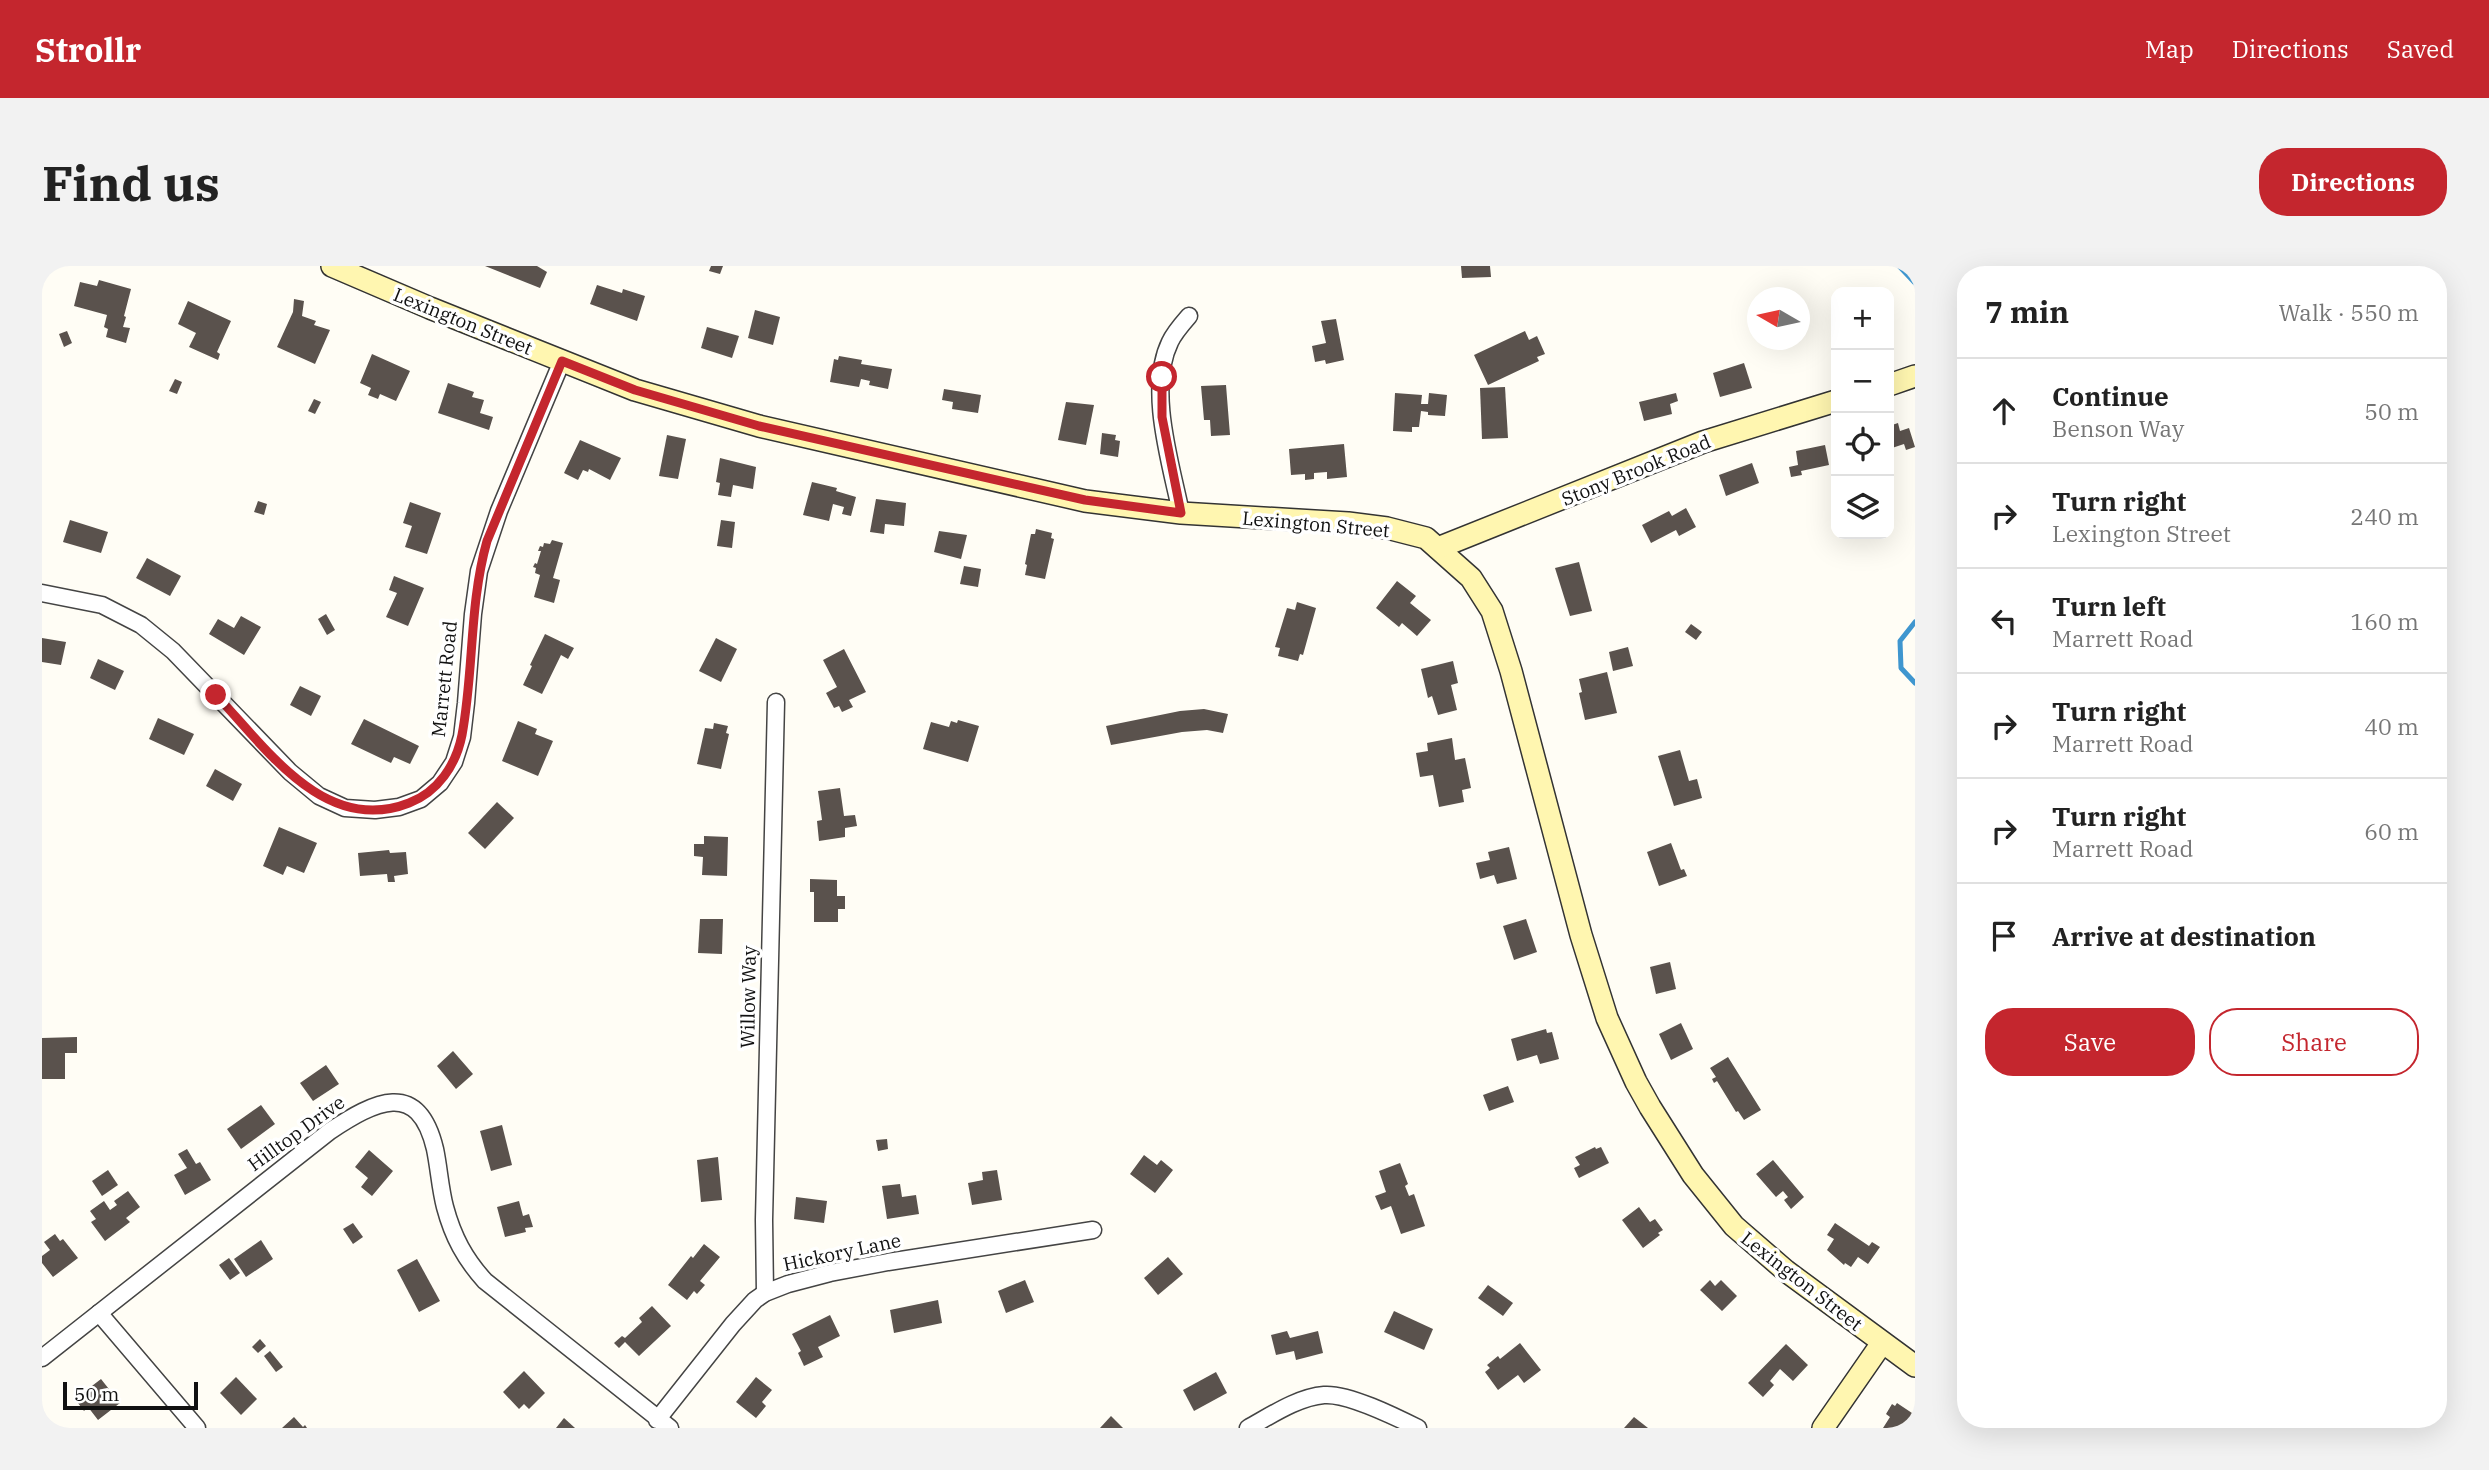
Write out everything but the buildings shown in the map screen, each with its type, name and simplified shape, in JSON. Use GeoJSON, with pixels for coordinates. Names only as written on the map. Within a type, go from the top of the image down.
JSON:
{"type":"FeatureCollection","features":[{"type":"Feature","properties":{"kind":"street","name":"Lexington Street"},"geometry":{"type":"LineString","coordinates":[[332,266],[635,390],[759,426],[1074,498],[1181,513],[1387,528],[1426,538],[1471,578],[1485,597],[1495,619],[1546,798],[1581,935],[1607,1018],[1636,1082],[1673,1146],[1734,1226],[1759,1250],[1915,1366]]}},
{"type":"Feature","properties":{"kind":"street"},"geometry":{"type":"LineString","coordinates":[[1181,513],[1162,417],[1162,377],[1170,340],[1189,316]]}},
{"type":"Feature","properties":{"kind":"street","name":"Marrett Road"},"geometry":{"type":"LineString","coordinates":[[42,593],[102,605],[141,625],[173,650],[290,772],[319,796],[345,808],[375,810],[399,807],[421,799],[440,783],[454,762],[462,737],[479,571],[499,511],[562,361]]}},
{"type":"Feature","properties":{"kind":"street"},"geometry":{"type":"LineString","coordinates":[[1894,383],[1915,376]]}},
{"type":"Feature","properties":{"kind":"street","name":"Stony Brook Road"},"geometry":{"type":"LineString","coordinates":[[1438,548],[1703,442],[1831,403]]}},
{"type":"Feature","properties":{"kind":"street","name":"Willow Way"},"geometry":{"type":"LineString","coordinates":[[765,1293],[764,1206],[776,702]]}},
{"type":"Feature","properties":{"kind":"street","name":"Hilltop Drive"},"geometry":{"type":"LineString","coordinates":[[42,1358],[330,1131],[358,1112],[390,1102],[406,1104],[417,1110],[425,1121],[435,1148],[444,1205],[458,1247],[468,1263],[485,1281],[663,1424]]}},
{"type":"Feature","properties":{"kind":"street","name":"Hickory Lane"},"geometry":{"type":"LineString","coordinates":[[663,1424],[733,1324],[765,1293],[830,1273],[1093,1230]]}},
{"type":"Feature","properties":{"kind":"street"},"geometry":{"type":"LineString","coordinates":[[99,1312],[197,1428]]}},
{"type":"Feature","properties":{"kind":"street"},"geometry":{"type":"LineString","coordinates":[[1824,1428],[1882,1343]]}},
{"type":"Feature","properties":{"kind":"street"},"geometry":{"type":"LineString","coordinates":[[1248,1428],[1300,1402],[1324,1395],[1365,1405],[1418,1428]]}},
{"type":"Feature","properties":{"kind":"waterway"},"geometry":{"type":"LineString","coordinates":[[1899,266],[1915,283]]}},
{"type":"Feature","properties":{"kind":"waterway"},"geometry":{"type":"LineString","coordinates":[[1915,622],[1900,641],[1901,668],[1915,683]]}},
{"type":"Feature","properties":{"kind":"route"},"geometry":{"type":"LineString","coordinates":[[216,695],[290,772],[319,796],[345,808],[375,810],[399,807],[421,799],[440,783],[454,762],[462,737],[473,614],[479,571],[487,541],[562,361],[635,390],[759,426],[1085,500],[1181,513],[1162,417],[1162,377]]}}]}
